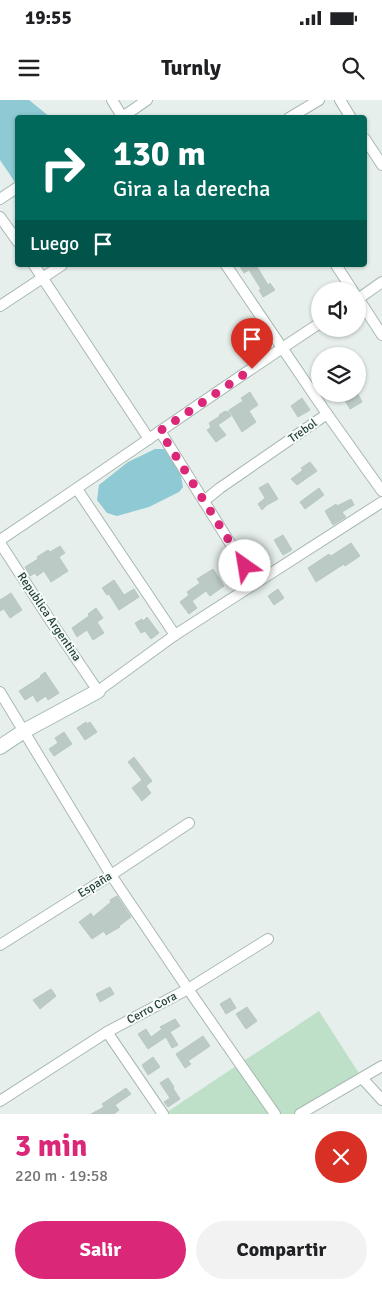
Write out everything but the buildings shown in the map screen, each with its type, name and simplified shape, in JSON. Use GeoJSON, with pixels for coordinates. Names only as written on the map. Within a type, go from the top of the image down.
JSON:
{"type":"FeatureCollection","features":[{"type":"Feature","properties":{"kind":"street"},"geometry":{"type":"LineString","coordinates":[[112,100],[121,115]]}},
{"type":"Feature","properties":{"kind":"street"},"geometry":{"type":"LineString","coordinates":[[125,115],[147,100]]}},
{"type":"Feature","properties":{"kind":"street"},"geometry":{"type":"LineString","coordinates":[[294,115],[318,100]]}},
{"type":"Feature","properties":{"kind":"street"},"geometry":{"type":"LineString","coordinates":[[340,100],[349,115]]}},
{"type":"Feature","properties":{"kind":"street"},"geometry":{"type":"LineString","coordinates":[[367,142],[382,165]]}},
{"type":"Feature","properties":{"kind":"street"},"geometry":{"type":"LineString","coordinates":[[0,199],[15,189]]}},
{"type":"Feature","properties":{"kind":"street"},"geometry":{"type":"LineString","coordinates":[[0,216],[15,238]]}},
{"type":"Feature","properties":{"kind":"street"},"geometry":{"type":"LineString","coordinates":[[35,267],[149,439]]}},
{"type":"Feature","properties":{"kind":"street"},"geometry":{"type":"LineString","coordinates":[[0,306],[59,267]]}},
{"type":"Feature","properties":{"kind":"street","name":"Trebol"},"geometry":{"type":"LineString","coordinates":[[204,501],[327,414],[227,267]]}},
{"type":"Feature","properties":{"kind":"street"},"geometry":{"type":"LineString","coordinates":[[337,267],[347,282]]}},
{"type":"Feature","properties":{"kind":"street"},"geometry":{"type":"LineString","coordinates":[[366,293],[382,282]]}},
{"type":"Feature","properties":{"kind":"street"},"geometry":{"type":"LineString","coordinates":[[366,310],[382,335]]}},
{"type":"Feature","properties":{"kind":"street"},"geometry":{"type":"LineString","coordinates":[[0,542],[311,329]]}},
{"type":"Feature","properties":{"kind":"street"},"geometry":{"type":"LineString","coordinates":[[327,414],[382,491]]}},
{"type":"Feature","properties":{"kind":"street"},"geometry":{"type":"LineString","coordinates":[[160,431],[255,583]]}},
{"type":"Feature","properties":{"kind":"street"},"geometry":{"type":"LineString","coordinates":[[77,489],[175,635]]}},
{"type":"Feature","properties":{"kind":"street"},"geometry":{"type":"LineString","coordinates":[[0,747],[24,731],[98,691],[175,635],[382,502]]}},
{"type":"Feature","properties":{"kind":"street","name":"Republica Argentina"},"geometry":{"type":"LineString","coordinates":[[0,542],[98,691]]}},
{"type":"Feature","properties":{"kind":"street","name":"Cerro Cora"},"geometry":{"type":"LineString","coordinates":[[0,692],[111,875],[188,988],[107,1032],[0,1101]]}},
{"type":"Feature","properties":{"kind":"street","name":"España"},"geometry":{"type":"LineString","coordinates":[[0,945],[189,823]]}},
{"type":"Feature","properties":{"kind":"street"},"geometry":{"type":"LineString","coordinates":[[268,939],[188,988],[275,1114]]}},
{"type":"Feature","properties":{"kind":"street"},"geometry":{"type":"LineString","coordinates":[[107,1032],[163,1114]]}},
{"type":"Feature","properties":{"kind":"street"},"geometry":{"type":"LineString","coordinates":[[300,1114],[382,1066]]}},
{"type":"Feature","properties":{"kind":"street"},"geometry":{"type":"LineString","coordinates":[[362,1078],[382,1100]]}},
{"type":"Feature","properties":{"kind":"green space"},"geometry":{"type":"Polygon","coordinates":[[[319,1011],[362,1078],[300,1114],[164,1114],[319,1011]]]}},
{"type":"Feature","properties":{"kind":"water"},"geometry":{"type":"Polygon","coordinates":[[[0,100],[29,100],[48,115],[15,115],[15,182],[0,160],[0,100]]]}},
{"type":"Feature","properties":{"kind":"water"},"geometry":{"type":"Polygon","coordinates":[[[155,449],[170,449],[180,471],[183,487],[179,492],[149,507],[117,516],[107,513],[97,500],[99,485],[128,462],[155,449]]]}},
{"type":"Feature","properties":{"kind":"route"},"geometry":{"type":"LineString","coordinates":[[245,566],[160,431],[252,369]]}}]}
